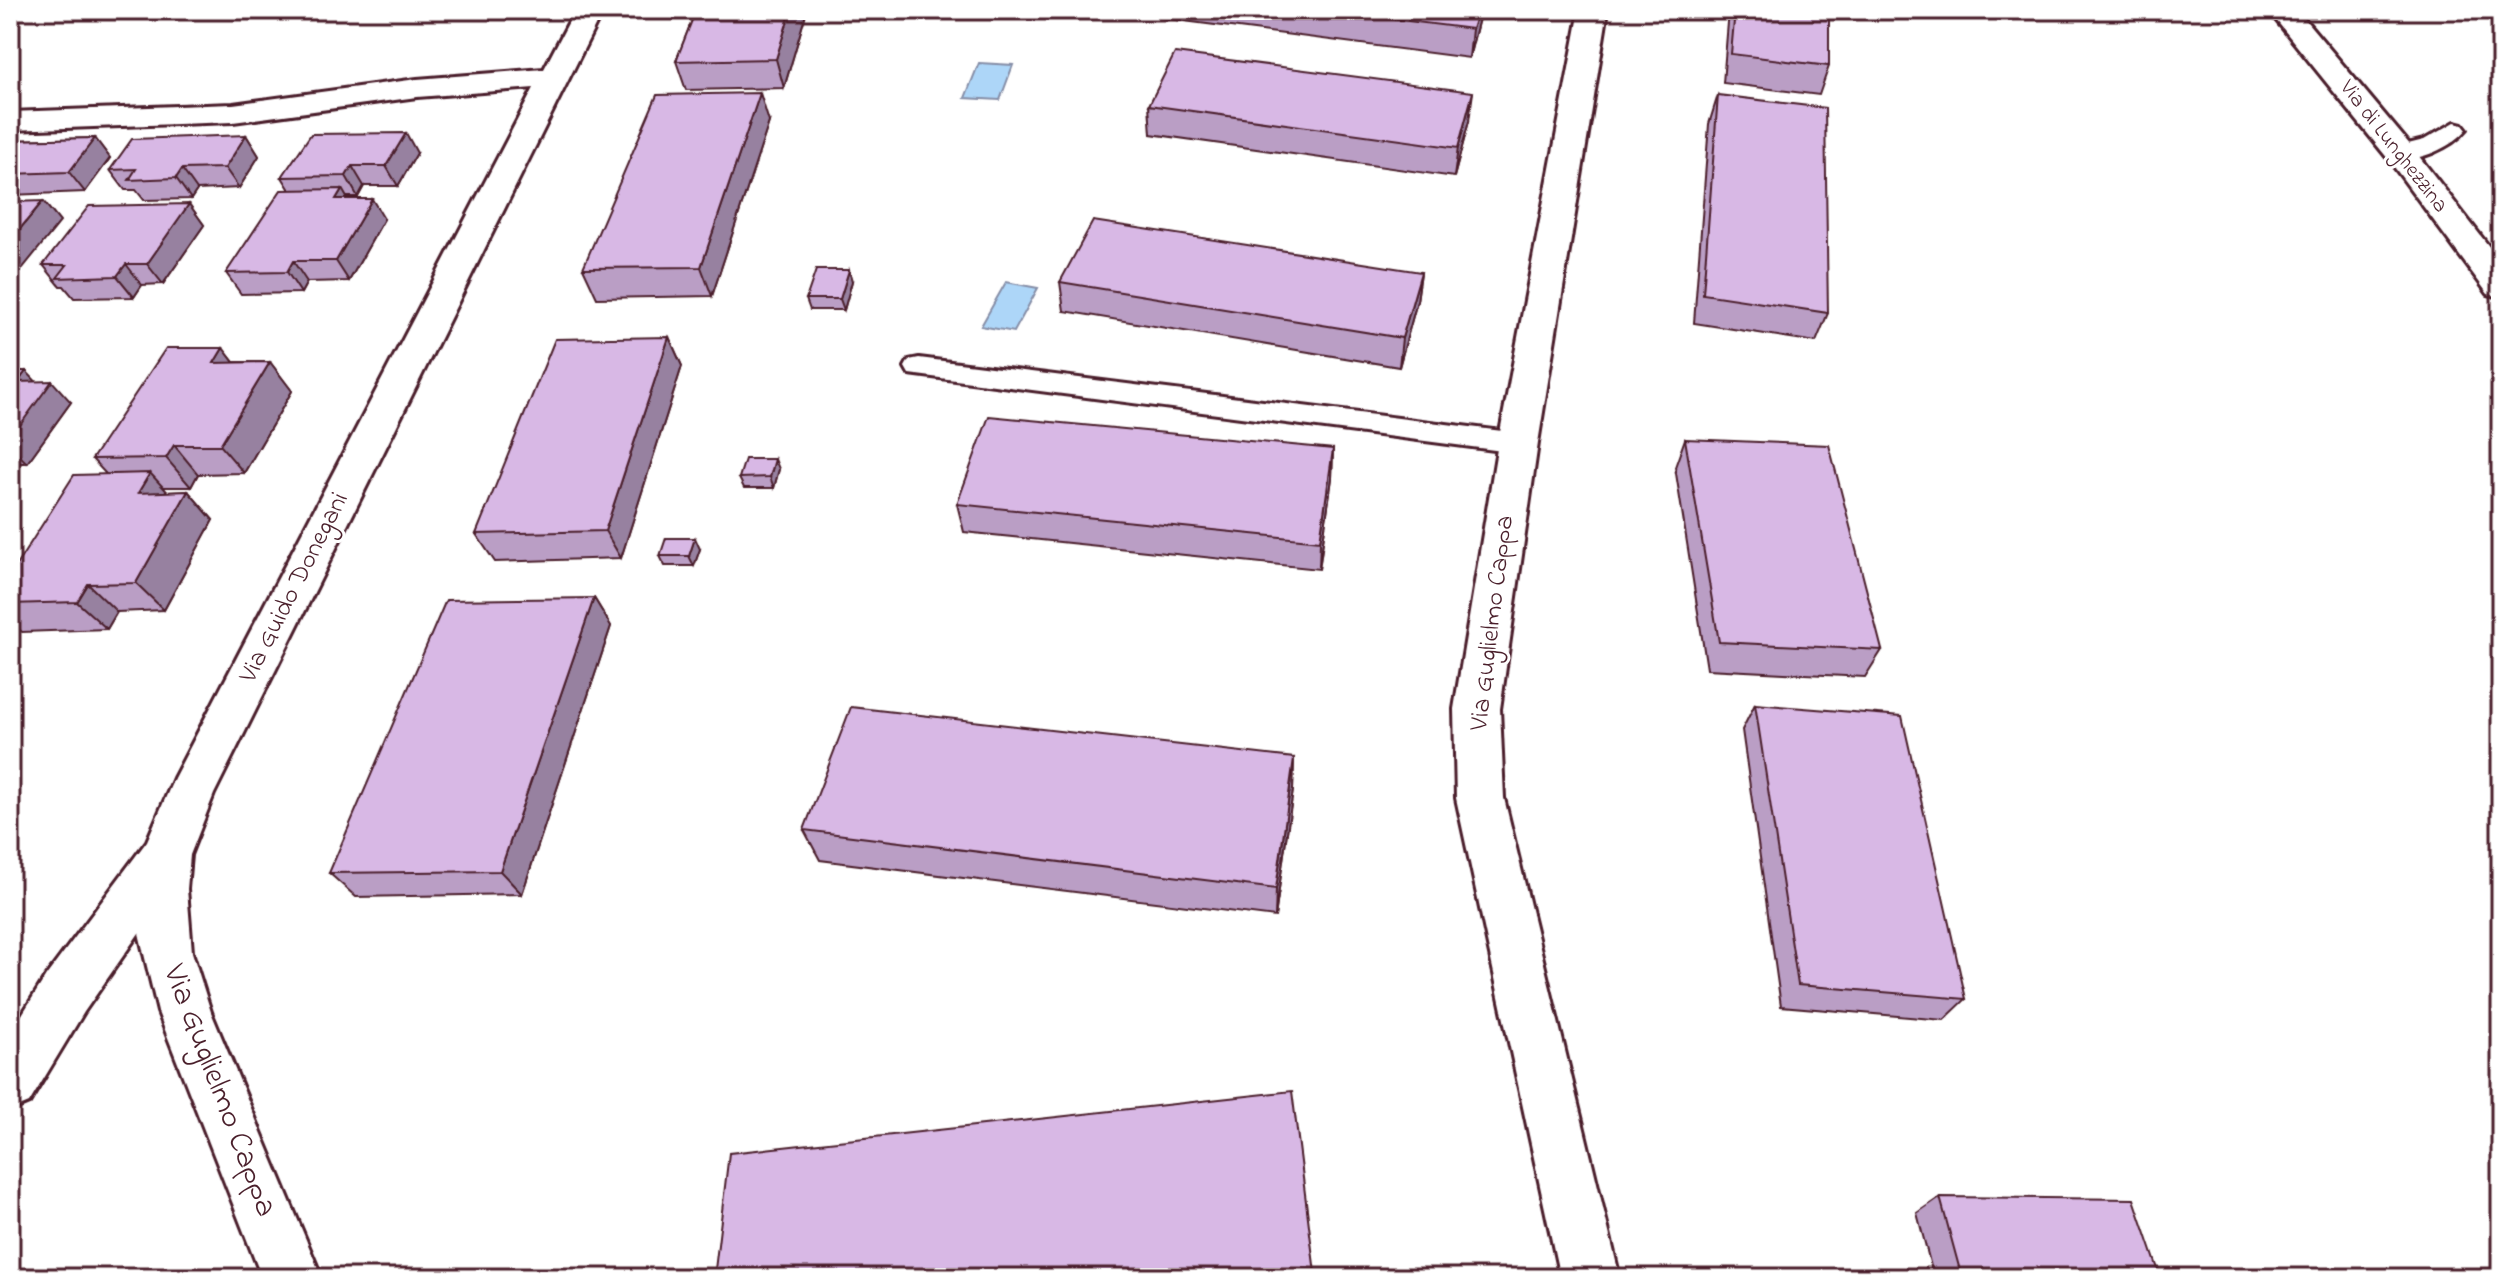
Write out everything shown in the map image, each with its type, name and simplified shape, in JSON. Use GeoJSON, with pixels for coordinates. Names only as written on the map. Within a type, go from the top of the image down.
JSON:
{"type":"FeatureCollection","features":[{"type":"Feature","properties":{"kind":"street","name":"Via Guido Donegani"},"geometry":{"type":"LineString","coordinates":[[10,1084],[81,970],[166,854],[176,823],[198,778],[589,10]]}},
{"type":"Feature","properties":{"kind":"street","name":"Via Guglielmo Cappa"},"geometry":{"type":"LineString","coordinates":[[1590,1278],[1480,798],[1477,709],[1518,443],[1594,10]]}},
{"type":"Feature","properties":{"kind":"street","name":"Via di Lunghezzina"},"geometry":{"type":"LineString","coordinates":[[2282,10],[2400,153],[2501,286]]}},
{"type":"Feature","properties":{"kind":"street"},"geometry":{"type":"LineString","coordinates":[[10,121],[233,113],[428,87],[556,77]]}},
{"type":"Feature","properties":{"kind":"street","name":"Via Guglielmo Cappa"},"geometry":{"type":"LineString","coordinates":[[166,854],[160,885],[160,917],[177,994],[292,1278]]}},
{"type":"Feature","properties":{"kind":"lane"},"geometry":{"type":"LineString","coordinates":[[2400,153],[2432,145],[2455,129]]}},
{"type":"Feature","properties":{"kind":"lane"},"geometry":{"type":"LineString","coordinates":[[919,367],[1518,443]]}},
{"type":"Feature","properties":{"kind":"water"},"geometry":{"type":"Polygon","coordinates":[[[979,63],[1013,65],[1000,100],[965,98],[979,63]]]}},
{"type":"Feature","properties":{"kind":"water"},"geometry":{"type":"Polygon","coordinates":[[[1006,282],[1038,288],[1014,332],[981,326],[1006,282]]]}},
{"type":"Feature","properties":{"kind":"building"},"geometry":{"type":"Polygon","coordinates":[[[696,10],[791,10],[776,59],[676,61],[696,10]]]}},
{"type":"Feature","properties":{"kind":"building"},"geometry":{"type":"Polygon","coordinates":[[[1320,10],[1478,10],[1472,29],[1320,10]]]}},
{"type":"Feature","properties":{"kind":"building"},"geometry":{"type":"Polygon","coordinates":[[[1735,10],[1829,10],[1829,66],[1731,54],[1735,10]]]}},
{"type":"Feature","properties":{"kind":"building"},"geometry":{"type":"Polygon","coordinates":[[[1175,53],[1473,92],[1458,148],[1149,105],[1175,53]]]}},
{"type":"Feature","properties":{"kind":"building"},"geometry":{"type":"Polygon","coordinates":[[[760,93],[701,267],[583,268],[657,95],[760,93]]]}},
{"type":"Feature","properties":{"kind":"building"},"geometry":{"type":"Polygon","coordinates":[[[1718,95],[1825,108],[1828,313],[1703,294],[1718,95]]]}},
{"type":"Feature","properties":{"kind":"building"},"geometry":{"type":"Polygon","coordinates":[[[406,133],[386,166],[352,166],[346,176],[282,177],[311,134],[406,133]]]}},
{"type":"Feature","properties":{"kind":"building"},"geometry":{"type":"Polygon","coordinates":[[[246,135],[225,168],[182,169],[176,178],[129,180],[136,169],[110,170],[132,139],[246,135]]]}},
{"type":"Feature","properties":{"kind":"building"},"geometry":{"type":"Polygon","coordinates":[[[95,138],[69,172],[10,174],[10,140],[95,138]]]}},
{"type":"Feature","properties":{"kind":"building"},"geometry":{"type":"Polygon","coordinates":[[[342,189],[336,199],[372,199],[336,261],[293,261],[287,272],[226,273],[281,190],[342,189]]]}},
{"type":"Feature","properties":{"kind":"building"},"geometry":{"type":"Polygon","coordinates":[[[43,201],[10,241],[10,202],[43,201]]]}},
{"type":"Feature","properties":{"kind":"building"},"geometry":{"type":"Polygon","coordinates":[[[189,204],[147,264],[126,264],[117,276],[57,278],[67,265],[43,265],[89,206],[189,204]]]}},
{"type":"Feature","properties":{"kind":"building"},"geometry":{"type":"Polygon","coordinates":[[[1093,221],[1421,272],[1402,338],[1060,282],[1093,221]]]}},
{"type":"Feature","properties":{"kind":"building"},"geometry":{"type":"Polygon","coordinates":[[[816,270],[849,270],[840,299],[806,299],[816,270]]]}},
{"type":"Feature","properties":{"kind":"building"},"geometry":{"type":"Polygon","coordinates":[[[669,337],[605,531],[476,534],[555,339],[669,337]]]}},
{"type":"Feature","properties":{"kind":"building"},"geometry":{"type":"Polygon","coordinates":[[[166,348],[223,348],[214,363],[270,362],[220,445],[174,445],[166,458],[92,459],[166,348]]]}},
{"type":"Feature","properties":{"kind":"building"},"geometry":{"type":"Polygon","coordinates":[[[10,371],[26,371],[18,382],[52,381],[10,439],[10,371]]]}},
{"type":"Feature","properties":{"kind":"building"},"geometry":{"type":"Polygon","coordinates":[[[989,416],[1333,449],[1320,541],[957,504],[989,416]]]}},
{"type":"Feature","properties":{"kind":"building"},"geometry":{"type":"Polygon","coordinates":[[[1685,439],[1829,445],[1882,650],[1719,642],[1685,439]]]}},
{"type":"Feature","properties":{"kind":"building"},"geometry":{"type":"Polygon","coordinates":[[[745,459],[775,459],[770,477],[739,478],[745,459]]]}},
{"type":"Feature","properties":{"kind":"building"},"geometry":{"type":"Polygon","coordinates":[[[150,473],[138,493],[188,491],[136,583],[88,584],[77,602],[10,604],[10,575],[74,475],[150,473]]]}},
{"type":"Feature","properties":{"kind":"building"},"geometry":{"type":"Polygon","coordinates":[[[666,538],[695,538],[689,556],[660,556],[666,538]]]}},
{"type":"Feature","properties":{"kind":"building"},"geometry":{"type":"Polygon","coordinates":[[[594,598],[500,871],[329,873],[446,600],[594,598]]]}},
{"type":"Feature","properties":{"kind":"building"},"geometry":{"type":"Polygon","coordinates":[[[1755,704],[1902,716],[1966,999],[1798,985],[1755,704]]]}},
{"type":"Feature","properties":{"kind":"building"},"geometry":{"type":"Polygon","coordinates":[[[851,707],[1294,758],[1276,889],[804,830],[851,707]]]}},
{"type":"Feature","properties":{"kind":"building"},"geometry":{"type":"Polygon","coordinates":[[[1292,1091],[1315,1273],[1275,1278],[714,1278],[729,1153],[1292,1091]]]}},
{"type":"Feature","properties":{"kind":"building"},"geometry":{"type":"Polygon","coordinates":[[[1940,1197],[2134,1199],[2161,1278],[1962,1278],[1940,1197]]]}}]}
